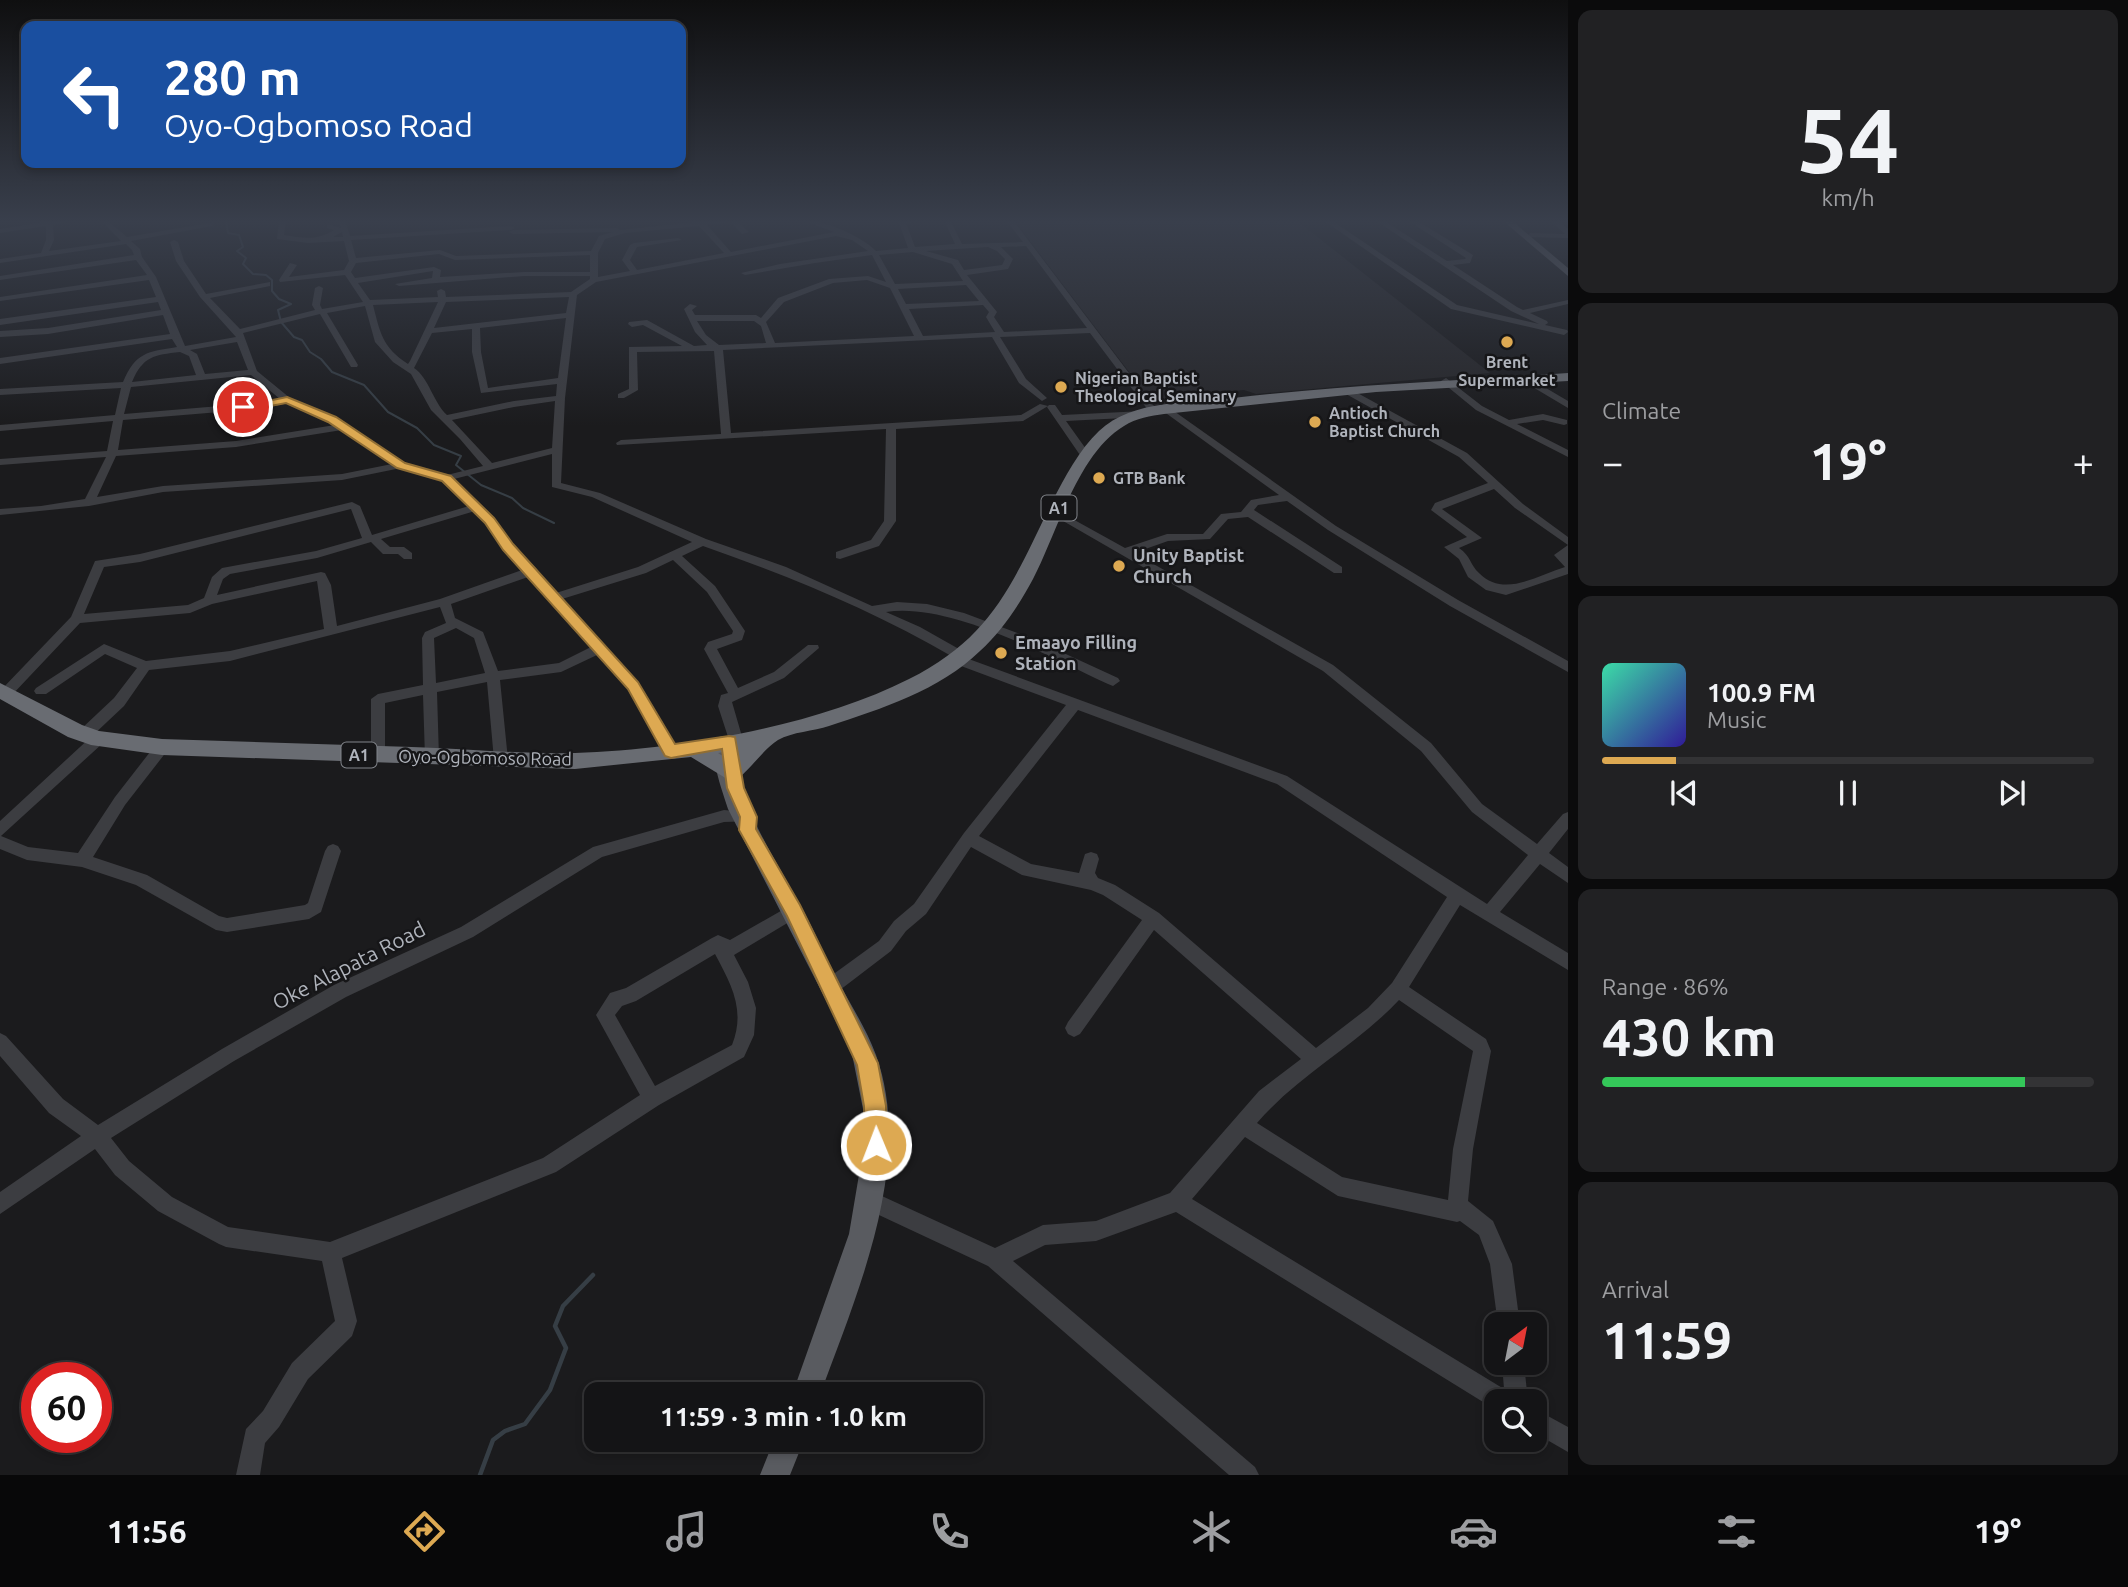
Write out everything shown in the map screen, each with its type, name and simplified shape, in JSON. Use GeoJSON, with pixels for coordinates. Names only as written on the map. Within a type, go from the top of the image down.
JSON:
{"type":"FeatureCollection","features":[{"type":"Feature","properties":{"kind":"highway","name":"A1"},"geometry":{"type":"LineString","coordinates":[[729,742],[812,723],[891,696],[959,658],[989,629],[1024,579],[1087,454],[1107,431],[1120,422],[1157,412],[1568,372]]}},
{"type":"Feature","properties":{"kind":"highway","name":"A1"},"geometry":{"type":"LineString","coordinates":[[1445,383],[1568,377]]}},
{"type":"Feature","properties":{"kind":"highway","name":"Oyo-Ogbomoso Road"},"geometry":{"type":"LineString","coordinates":[[3,691],[52,720],[92,737],[162,747],[575,761],[632,758],[729,742]]}},
{"type":"Feature","properties":{"kind":"highway"},"geometry":{"type":"LineString","coordinates":[[694,748],[728,770],[777,731]]}},
{"type":"Feature","properties":{"kind":"main road"},"geometry":{"type":"LineString","coordinates":[[729,742],[728,770],[745,821],[793,911],[867,1063],[875,1106],[876,1145],[872,1201],[855,1261],[811,1382]]}},
{"type":"Feature","properties":{"kind":"main road"},"geometry":{"type":"LineString","coordinates":[[775,1475],[784,1452]]}},
{"type":"Feature","properties":{"kind":"street"},"geometry":{"type":"LineString","coordinates":[[0,299],[74,289]]}},
{"type":"Feature","properties":{"kind":"street"},"geometry":{"type":"LineString","coordinates":[[156,289],[175,335],[183,350],[193,354],[202,379]]}},
{"type":"Feature","properties":{"kind":"street"},"geometry":{"type":"LineString","coordinates":[[199,289],[239,335],[253,372],[287,400],[344,427],[401,465],[447,478],[477,507],[490,520],[508,547],[633,685],[671,751]]}},
{"type":"Feature","properties":{"kind":"street"},"geometry":{"type":"LineString","coordinates":[[204,297],[244,289]]}},
{"type":"Feature","properties":{"kind":"street"},"geometry":{"type":"LineString","coordinates":[[318,289],[316,305],[354,365]]}},
{"type":"Feature","properties":{"kind":"street"},"geometry":{"type":"LineString","coordinates":[[359,289],[368,303],[378,340],[396,360],[415,372],[435,408],[489,468]]}},
{"type":"Feature","properties":{"kind":"street"},"geometry":{"type":"LineString","coordinates":[[408,368],[414,362],[443,300],[441,289]]}},
{"type":"Feature","properties":{"kind":"street"},"geometry":{"type":"LineString","coordinates":[[522,298],[523,289]]}},
{"type":"Feature","properties":{"kind":"street"},"geometry":{"type":"LineString","coordinates":[[89,503],[111,455],[129,373],[137,359],[149,354],[183,350],[321,312],[368,303],[522,298],[573,294],[579,289]]}},
{"type":"Feature","properties":{"kind":"street"},"geometry":{"type":"LineString","coordinates":[[762,321],[781,300],[811,289]]}},
{"type":"Feature","properties":{"kind":"street"},"geometry":{"type":"LineString","coordinates":[[893,289],[920,339]]}},
{"type":"Feature","properties":{"kind":"street"},"geometry":{"type":"LineString","coordinates":[[973,289],[993,312],[990,317],[1022,381],[1064,418],[1087,454]]}},
{"type":"Feature","properties":{"kind":"street"},"geometry":{"type":"LineString","coordinates":[[1062,289],[1157,412],[1387,563],[1568,667]]}},
{"type":"Feature","properties":{"kind":"street"},"geometry":{"type":"LineString","coordinates":[[1427,289],[1454,307],[1566,333]]}},
{"type":"Feature","properties":{"kind":"street"},"geometry":{"type":"LineString","coordinates":[[1484,289],[1522,313],[1566,333]]}},
{"type":"Feature","properties":{"kind":"street"},"geometry":{"type":"LineString","coordinates":[[573,294],[560,398],[556,485],[596,495],[702,542],[782,570],[916,630],[959,658],[1282,780],[1457,895],[1568,962]]}},
{"type":"Feature","properties":{"kind":"street"},"geometry":{"type":"LineString","coordinates":[[0,322],[160,299]]}},
{"type":"Feature","properties":{"kind":"street"},"geometry":{"type":"LineString","coordinates":[[1522,313],[1568,302]]}},
{"type":"Feature","properties":{"kind":"street"},"geometry":{"type":"LineString","coordinates":[[903,307],[984,303]]}},
{"type":"Feature","properties":{"kind":"street"},"geometry":{"type":"LineString","coordinates":[[694,306],[688,309],[696,329],[708,343],[718,348]]}},
{"type":"Feature","properties":{"kind":"street"},"geometry":{"type":"LineString","coordinates":[[0,334],[59,329],[165,312]]}},
{"type":"Feature","properties":{"kind":"street"},"geometry":{"type":"LineString","coordinates":[[428,331],[570,316]]}},
{"type":"Feature","properties":{"kind":"street"},"geometry":{"type":"LineString","coordinates":[[692,318],[751,317],[762,321],[771,345]]}},
{"type":"Feature","properties":{"kind":"street"},"geometry":{"type":"LineString","coordinates":[[476,328],[476,358],[481,369],[484,391],[563,380]]}},
{"type":"Feature","properties":{"kind":"street"},"geometry":{"type":"LineString","coordinates":[[621,396],[633,390],[632,349],[718,348],[1094,330]]}},
{"type":"Feature","properties":{"kind":"street"},"geometry":{"type":"LineString","coordinates":[[661,331],[693,348]]}},
{"type":"Feature","properties":{"kind":"street"},"geometry":{"type":"LineString","coordinates":[[0,361],[175,335]]}},
{"type":"Feature","properties":{"kind":"street"},"geometry":{"type":"LineString","coordinates":[[718,348],[726,437]]}},
{"type":"Feature","properties":{"kind":"street"},"geometry":{"type":"LineString","coordinates":[[0,392],[127,385],[253,372]]}},
{"type":"Feature","properties":{"kind":"street"},"geometry":{"type":"LineString","coordinates":[[1529,381],[1568,405]]}},
{"type":"Feature","properties":{"kind":"street"},"geometry":{"type":"LineString","coordinates":[[1445,383],[1479,408],[1568,454]]}},
{"type":"Feature","properties":{"kind":"street"},"geometry":{"type":"LineString","coordinates":[[1349,392],[1463,455],[1519,506],[1568,542]]}},
{"type":"Feature","properties":{"kind":"street"},"geometry":{"type":"LineString","coordinates":[[446,418],[560,398]]}},
{"type":"Feature","properties":{"kind":"street"},"geometry":{"type":"LineString","coordinates":[[0,428],[268,405],[287,400]]}},
{"type":"Feature","properties":{"kind":"street"},"geometry":{"type":"LineString","coordinates":[[621,443],[1023,418],[1048,404]]}},
{"type":"Feature","properties":{"kind":"street"},"geometry":{"type":"LineString","coordinates":[[1064,418],[1157,412]]}},
{"type":"Feature","properties":{"kind":"street"},"geometry":{"type":"LineString","coordinates":[[1506,423],[1546,416],[1564,422]]}},
{"type":"Feature","properties":{"kind":"street"},"geometry":{"type":"LineString","coordinates":[[840,555],[875,542],[890,521],[891,426]]}},
{"type":"Feature","properties":{"kind":"street"},"geometry":{"type":"LineString","coordinates":[[0,462],[261,441],[344,427]]}},
{"type":"Feature","properties":{"kind":"street"},"geometry":{"type":"LineString","coordinates":[[447,478],[469,470],[489,468],[557,450]]}},
{"type":"Feature","properties":{"kind":"street"},"geometry":{"type":"LineString","coordinates":[[0,512],[43,511],[162,490],[345,478],[401,465]]}},
{"type":"Feature","properties":{"kind":"street"},"geometry":{"type":"LineString","coordinates":[[1496,484],[1439,505],[1437,510],[1476,538],[1450,547],[1464,557],[1472,574],[1490,587],[1511,591],[1568,569]]}},
{"type":"Feature","properties":{"kind":"street"},"geometry":{"type":"LineString","coordinates":[[1125,552],[1167,538],[1206,537],[1225,516],[1244,516],[1255,502],[1289,497]]}},
{"type":"Feature","properties":{"kind":"street"},"geometry":{"type":"LineString","coordinates":[[3,691],[76,619],[99,564],[140,558],[352,505],[355,506],[371,538],[387,551],[400,550],[408,556]]}},
{"type":"Feature","properties":{"kind":"street"},"geometry":{"type":"LineString","coordinates":[[209,601],[218,577],[226,571],[317,554],[477,507]]}},
{"type":"Feature","properties":{"kind":"street"},"geometry":{"type":"LineString","coordinates":[[1247,511],[1338,570]]}},
{"type":"Feature","properties":{"kind":"street"},"geometry":{"type":"LineString","coordinates":[[1056,514],[1328,668],[1426,747],[1477,808],[1541,853],[1568,876]]}},
{"type":"Feature","properties":{"kind":"street"},"geometry":{"type":"LineString","coordinates":[[555,597],[642,570],[702,542]]}},
{"type":"Feature","properties":{"kind":"street"},"geometry":{"type":"LineString","coordinates":[[1568,549],[1560,555],[1568,564]]}},
{"type":"Feature","properties":{"kind":"street"},"geometry":{"type":"LineString","coordinates":[[674,555],[718,597],[739,631],[738,637],[710,649],[735,694]]}},
{"type":"Feature","properties":{"kind":"street"},"geometry":{"type":"LineString","coordinates":[[41,691],[104,648],[145,666],[230,656],[444,602],[532,571]]}},
{"type":"Feature","properties":{"kind":"street"},"geometry":{"type":"LineString","coordinates":[[76,619],[190,608],[209,601],[321,576],[327,596],[331,632]]}},
{"type":"Feature","properties":{"kind":"street"},"geometry":{"type":"LineString","coordinates":[[444,602],[450,620],[479,635],[493,676],[501,760]]}},
{"type":"Feature","properties":{"kind":"street"},"geometry":{"type":"LineString","coordinates":[[871,610],[885,606],[943,611],[1113,681]]}},
{"type":"Feature","properties":{"kind":"street"},"geometry":{"type":"LineString","coordinates":[[432,758],[429,635],[455,624]]}},
{"type":"Feature","properties":{"kind":"street"},"geometry":{"type":"LineString","coordinates":[[378,756],[378,699],[493,676],[561,667],[600,648]]}},
{"type":"Feature","properties":{"kind":"street"},"geometry":{"type":"LineString","coordinates":[[729,742],[724,702],[735,694],[779,674],[813,648]]}},
{"type":"Feature","properties":{"kind":"street"},"geometry":{"type":"LineString","coordinates":[[0,830],[92,737],[145,666]]}},
{"type":"Feature","properties":{"kind":"street"},"geometry":{"type":"LineString","coordinates":[[830,987],[885,946],[900,926],[920,909],[969,838],[1076,702]]}},
{"type":"Feature","properties":{"kind":"street"},"geometry":{"type":"LineString","coordinates":[[82,860],[120,801],[162,747]]}},
{"type":"Feature","properties":{"kind":"street","name":"Oke Alapata Road"},"geometry":{"type":"LineString","coordinates":[[0,1204],[97,1136],[180,1083],[341,991],[467,932],[598,852],[724,816],[745,821]]}},
{"type":"Feature","properties":{"kind":"street"},"geometry":{"type":"LineString","coordinates":[[1489,914],[1568,818]]}},
{"type":"Feature","properties":{"kind":"street"},"geometry":{"type":"LineString","coordinates":[[969,838],[1028,870],[1092,883],[1109,890],[1153,918],[1316,1059]]}},
{"type":"Feature","properties":{"kind":"street"},"geometry":{"type":"LineString","coordinates":[[0,842],[27,853],[82,860],[141,880],[205,918],[227,925],[309,912],[315,907],[333,851]]}},
{"type":"Feature","properties":{"kind":"street"},"geometry":{"type":"LineString","coordinates":[[1091,859],[1087,873],[1092,883]]}},
{"type":"Feature","properties":{"kind":"street"},"geometry":{"type":"LineString","coordinates":[[995,1259],[1043,1235],[1096,1231],[1177,1201],[1266,1098],[1374,1014],[1398,989],[1457,895]]}},
{"type":"Feature","properties":{"kind":"street"},"geometry":{"type":"LineString","coordinates":[[718,943],[730,948],[793,911]]}},
{"type":"Feature","properties":{"kind":"street"},"geometry":{"type":"LineString","coordinates":[[1074,1028],[1153,918]]}},
{"type":"Feature","properties":{"kind":"street"},"geometry":{"type":"LineString","coordinates":[[652,1098],[605,1015],[616,999],[631,995],[718,943]]}},
{"type":"Feature","properties":{"kind":"street"},"geometry":{"type":"LineString","coordinates":[[0,1042],[56,1106],[97,1136],[122,1168],[165,1204],[226,1237],[330,1252],[549,1165],[652,1098],[738,1051],[743,1041],[748,1000],[718,943]]}},
{"type":"Feature","properties":{"kind":"street"},"geometry":{"type":"LineString","coordinates":[[1243,1125],[1338,1186],[1457,1212],[1463,1149],[1482,1051],[1480,1045],[1398,989]]}},
{"type":"Feature","properties":{"kind":"street"},"geometry":{"type":"LineString","coordinates":[[872,1201],[995,1259],[1247,1475]]}},
{"type":"Feature","properties":{"kind":"street"},"geometry":{"type":"LineString","coordinates":[[1177,1201],[1484,1390]]}},
{"type":"Feature","properties":{"kind":"street"},"geometry":{"type":"LineString","coordinates":[[1458,1206],[1486,1228],[1501,1264],[1507,1312]]}},
{"type":"Feature","properties":{"kind":"street"},"geometry":{"type":"LineString","coordinates":[[248,1475],[254,1437],[271,1419],[300,1371],[344,1328],[346,1321],[330,1252]]}},
{"type":"Feature","properties":{"kind":"street"},"geometry":{"type":"LineString","coordinates":[[1547,1427],[1568,1440]]}},
{"type":"Feature","properties":{"kind":"shaded area"},"geometry":{"type":"Polygon","coordinates":[[[1066,289],[1383,289],[1490,373],[1256,394],[1244,390],[1224,392],[1219,398],[1154,405],[1066,289]]]}},
{"type":"Feature","properties":{"kind":"waterway"},"geometry":{"type":"LineString","coordinates":[[272,289],[279,299],[291,304],[278,310],[281,322],[332,372],[364,385],[388,412],[417,428],[434,445],[461,456],[456,465],[481,485],[512,498],[523,508],[554,523]]}},
{"type":"Feature","properties":{"kind":"waterway"},"geometry":{"type":"LineString","coordinates":[[480,1475],[493,1440],[505,1431],[525,1424],[550,1390],[566,1348],[555,1326],[563,1306],[593,1275]]}},
{"type":"Feature","properties":{"kind":"place","name":"Brent Supermarket"},"geometry":{"type":"Point","coordinates":[1507,342]}},
{"type":"Feature","properties":{"kind":"place","name":"Nigerian Baptist Theological Seminary"},"geometry":{"type":"Point","coordinates":[1061,387]}},
{"type":"Feature","properties":{"kind":"place","name":"Antioch Baptist Church"},"geometry":{"type":"Point","coordinates":[1315,422]}},
{"type":"Feature","properties":{"kind":"place","name":"GTB Bank"},"geometry":{"type":"Point","coordinates":[1099,478]}},
{"type":"Feature","properties":{"kind":"place","name":"Unity Baptist Church"},"geometry":{"type":"Point","coordinates":[1119,566]}},
{"type":"Feature","properties":{"kind":"place","name":"Emaayo Filling Station"},"geometry":{"type":"Point","coordinates":[1001,653]}},
{"type":"Feature","properties":{"kind":"route"},"geometry":{"type":"LineString","coordinates":[[243,407],[287,400],[332,419],[401,465],[447,478],[490,520],[508,547],[633,685],[671,751],[729,742],[736,788],[748,817],[747,830],[793,911],[867,1063],[875,1106],[876,1145]]}}]}
